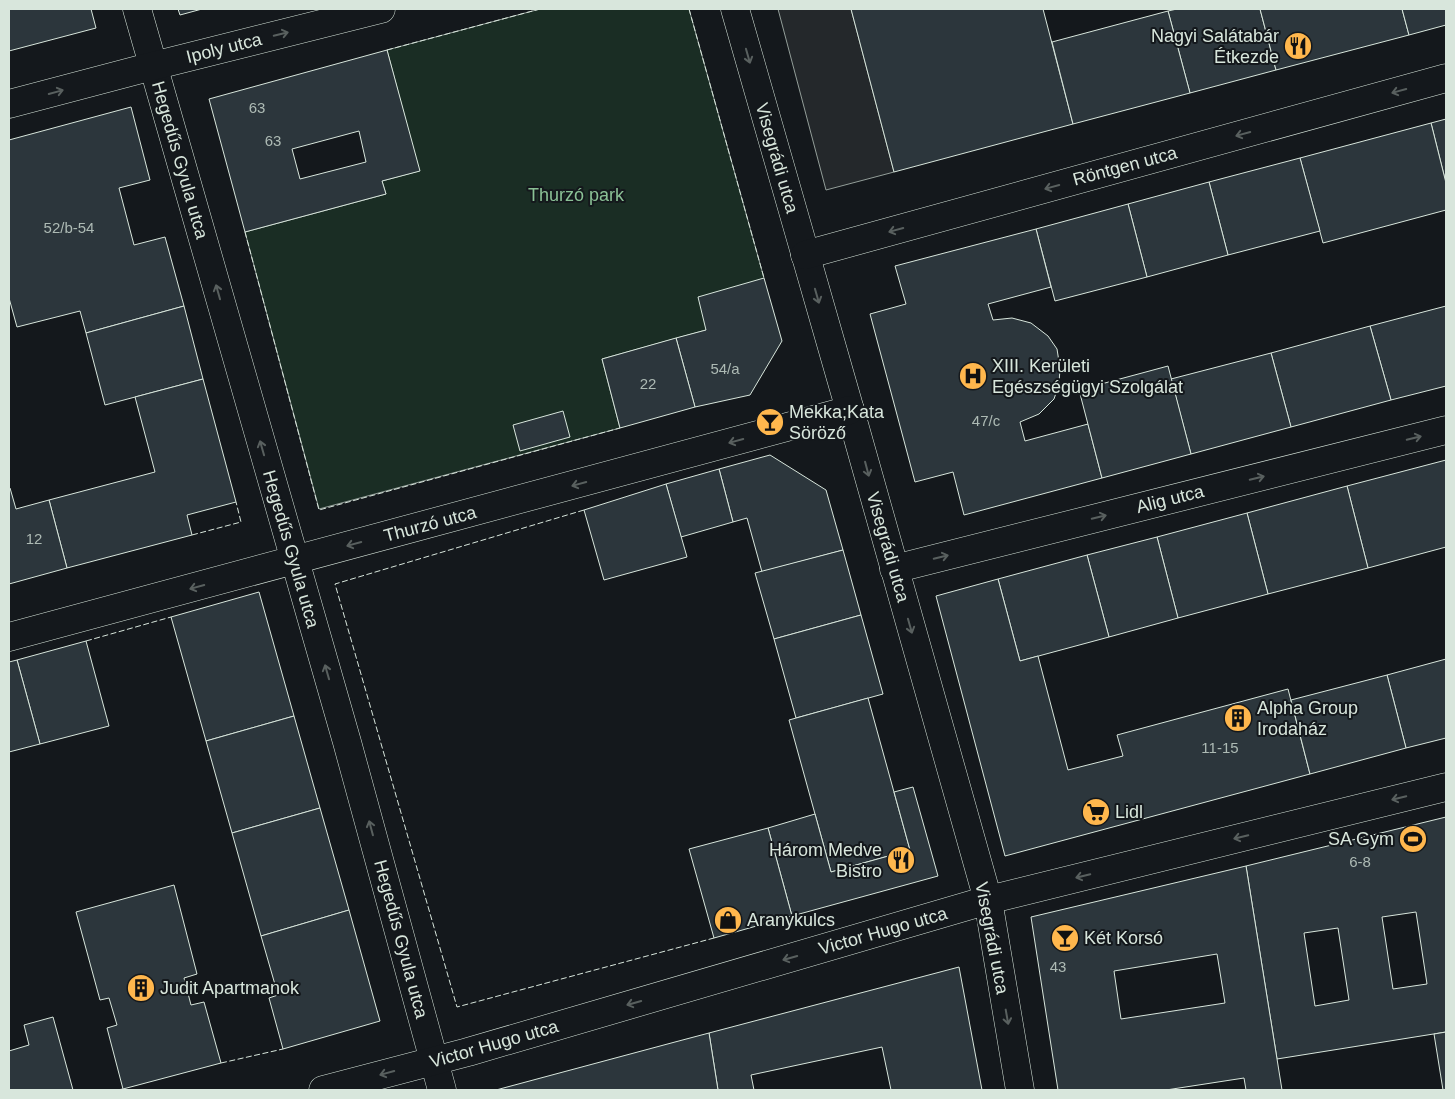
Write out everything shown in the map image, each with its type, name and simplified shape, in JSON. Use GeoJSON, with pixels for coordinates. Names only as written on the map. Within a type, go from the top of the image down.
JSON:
{"type":"FeatureCollection","features":[{"type":"Feature","properties":{"kind":"street","name":"Hegedűs Gyula utca"},"geometry":{"type":"LineString","coordinates":[[137,9],[351,755],[442,1090]]}},
{"type":"Feature","properties":{"kind":"street","name":"Ipoly utca"},"geometry":{"type":"LineString","coordinates":[[9,104],[381,9]]}},
{"type":"Feature","properties":{"kind":"street","name":"Visegrádi utca"},"geometry":{"type":"LineString","coordinates":[[735,9],[988,900],[1020,1090]]}},
{"type":"Feature","properties":{"kind":"street","name":"Röntgen utca"},"geometry":{"type":"LineString","coordinates":[[805,255],[1446,78]]}},
{"type":"Feature","properties":{"kind":"street","name":"Thurzó utca"},"geometry":{"type":"LineString","coordinates":[[9,636],[294,561],[850,410]]}},
{"type":"Feature","properties":{"kind":"street","name":"Alig utca"},"geometry":{"type":"LineString","coordinates":[[894,569],[1446,430]]}},
{"type":"Feature","properties":{"kind":"street","name":"Victor Hugo utca"},"geometry":{"type":"LineString","coordinates":[[323,1090],[434,1061],[988,900],[1446,787]]}},
{"type":"Feature","properties":{"kind":"green space","name":"Thurzó park"},"geometry":{"type":"Polygon","coordinates":[[[540,9],[689,9],[764,278],[706,330],[602,359],[620,428],[319,509],[245,232],[386,194],[382,181],[419,171],[387,50],[540,9]]]}},
{"type":"Feature","properties":{"kind":"shaded area"},"geometry":{"type":"Polygon","coordinates":[[[778,9],[851,9],[894,172],[826,190],[778,9]]]}},
{"type":"Feature","properties":{"kind":"building"},"geometry":{"type":"Polygon","coordinates":[[[9,9],[91,9],[96,28],[9,51],[9,9]]]}},
{"type":"Feature","properties":{"kind":"building"},"geometry":{"type":"Polygon","coordinates":[[[178,9],[202,9],[180,15],[178,9]]]}},
{"type":"Feature","properties":{"kind":"building"},"geometry":{"type":"Polygon","coordinates":[[[851,9],[1043,9],[1073,124],[894,172],[851,9]]]}},
{"type":"Feature","properties":{"kind":"building"},"geometry":{"type":"Polygon","coordinates":[[[1177,9],[1260,9],[1276,70],[1190,93],[1168,11],[1177,9]]]}},
{"type":"Feature","properties":{"kind":"building"},"geometry":{"type":"Polygon","coordinates":[[[1260,9],[1402,9],[1409,35],[1276,70],[1260,9]]]}},
{"type":"Feature","properties":{"kind":"building"},"geometry":{"type":"Polygon","coordinates":[[[1402,9],[1446,9],[1446,25],[1409,35],[1402,9]]]}},
{"type":"Feature","properties":{"kind":"building"},"geometry":{"type":"Polygon","coordinates":[[[1168,11],[1190,93],[1073,124],[1052,42],[1168,11]]]}},
{"type":"Feature","properties":{"kind":"building"},"geometry":{"type":"Polygon","coordinates":[[[387,50],[420,171],[382,181],[386,194],[245,232],[209,99],[387,50]],[[359,131],[292,149],[300,179],[366,162],[359,131]]]}},
{"type":"Feature","properties":{"kind":"building"},"geometry":{"type":"Polygon","coordinates":[[[131,107],[150,180],[119,188],[134,245],[165,237],[184,306],[86,333],[80,311],[17,327],[9,298],[9,140],[131,107]]]}},
{"type":"Feature","properties":{"kind":"building"},"geometry":{"type":"Polygon","coordinates":[[[1446,119],[1446,183],[1431,123],[1446,119]]]}},
{"type":"Feature","properties":{"kind":"building"},"geometry":{"type":"Polygon","coordinates":[[[1431,123],[1446,183],[1446,210],[1323,243],[1300,158],[1431,123]]]}},
{"type":"Feature","properties":{"kind":"building"},"geometry":{"type":"Polygon","coordinates":[[[1300,158],[1320,231],[1228,255],[1209,182],[1300,158]]]}},
{"type":"Feature","properties":{"kind":"building"},"geometry":{"type":"Polygon","coordinates":[[[1209,182],[1228,255],[1147,277],[1128,204],[1209,182]]]}},
{"type":"Feature","properties":{"kind":"building"},"geometry":{"type":"Polygon","coordinates":[[[1128,204],[1147,277],[1055,301],[1036,229],[1128,204]]]}},
{"type":"Feature","properties":{"kind":"building","name":"XIII. Kerületi Egészségügyi Szolgálat"},"geometry":{"type":"Polygon","coordinates":[[[1036,229],[1051,287],[988,304],[993,320],[1012,318],[1031,323],[1048,336],[1057,349],[1060,368],[1059,384],[1054,399],[1039,414],[1020,422],[1025,441],[1088,424],[1102,478],[964,515],[953,472],[915,482],[870,314],[906,304],[895,266],[1036,229]]]}},
{"type":"Feature","properties":{"kind":"building"},"geometry":{"type":"Polygon","coordinates":[[[764,278],[782,341],[750,395],[695,407],[676,338],[706,330],[698,297],[764,278]]]}},
{"type":"Feature","properties":{"kind":"building"},"geometry":{"type":"Polygon","coordinates":[[[184,306],[203,379],[105,405],[86,333],[184,306]]]}},
{"type":"Feature","properties":{"kind":"building"},"geometry":{"type":"Polygon","coordinates":[[[1446,306],[1446,386],[1391,400],[1370,326],[1446,306]]]}},
{"type":"Feature","properties":{"kind":"building"},"geometry":{"type":"Polygon","coordinates":[[[1370,326],[1391,400],[1291,427],[1271,353],[1370,326]]]}},
{"type":"Feature","properties":{"kind":"building"},"geometry":{"type":"Polygon","coordinates":[[[676,338],[695,407],[620,428],[602,359],[676,338]]]}},
{"type":"Feature","properties":{"kind":"building"},"geometry":{"type":"Polygon","coordinates":[[[1271,353],[1291,427],[1191,454],[1171,379],[1271,353]]]}},
{"type":"Feature","properties":{"kind":"building"},"geometry":{"type":"Polygon","coordinates":[[[1168,366],[1191,454],[1102,478],[1079,390],[1168,366]]]}},
{"type":"Feature","properties":{"kind":"building"},"geometry":{"type":"Polygon","coordinates":[[[203,379],[236,502],[187,515],[192,535],[67,568],[49,500],[155,472],[135,397],[203,379]]]}},
{"type":"Feature","properties":{"kind":"building"},"geometry":{"type":"Polygon","coordinates":[[[563,411],[570,437],[520,451],[513,425],[563,411]]]}},
{"type":"Feature","properties":{"kind":"building"},"geometry":{"type":"Polygon","coordinates":[[[770,455],[826,490],[843,550],[762,572],[747,518],[733,522],[719,469],[770,455]]]}},
{"type":"Feature","properties":{"kind":"building"},"geometry":{"type":"Polygon","coordinates":[[[1446,460],[1446,547],[1368,568],[1347,486],[1446,460]]]}},
{"type":"Feature","properties":{"kind":"building"},"geometry":{"type":"Polygon","coordinates":[[[719,469],[733,522],[681,537],[666,484],[719,469]]]}},
{"type":"Feature","properties":{"kind":"building"},"geometry":{"type":"Polygon","coordinates":[[[666,484],[687,557],[604,580],[584,510],[666,484]]]}},
{"type":"Feature","properties":{"kind":"building"},"geometry":{"type":"Polygon","coordinates":[[[1347,486],[1368,568],[1268,594],[1247,513],[1347,486]]]}},
{"type":"Feature","properties":{"kind":"building"},"geometry":{"type":"Polygon","coordinates":[[[9,488],[16,509],[49,500],[67,568],[9,584],[9,488]]]}},
{"type":"Feature","properties":{"kind":"building"},"geometry":{"type":"Polygon","coordinates":[[[1247,513],[1268,594],[1178,618],[1157,537],[1247,513]]]}},
{"type":"Feature","properties":{"kind":"building"},"geometry":{"type":"Polygon","coordinates":[[[1157,537],[1178,618],[1109,637],[1087,555],[1157,537]]]}},
{"type":"Feature","properties":{"kind":"building"},"geometry":{"type":"Polygon","coordinates":[[[843,550],[861,615],[774,639],[755,573],[843,550]]]}},
{"type":"Feature","properties":{"kind":"building"},"geometry":{"type":"Polygon","coordinates":[[[1087,555],[1109,637],[1020,661],[998,579],[1087,555]]]}},
{"type":"Feature","properties":{"kind":"building","name":"Alpha Group Irodaház"},"geometry":{"type":"Polygon","coordinates":[[[998,579],[1020,661],[1038,656],[1068,770],[1123,756],[1117,735],[1288,689],[1310,774],[1005,856],[936,596],[998,579]]]}},
{"type":"Feature","properties":{"kind":"building"},"geometry":{"type":"Polygon","coordinates":[[[259,592],[294,716],[206,741],[171,617],[259,592]]]}},
{"type":"Feature","properties":{"kind":"building"},"geometry":{"type":"Polygon","coordinates":[[[861,615],[883,694],[796,718],[774,639],[861,615]]]}},
{"type":"Feature","properties":{"kind":"building"},"geometry":{"type":"Polygon","coordinates":[[[86,641],[109,726],[40,744],[17,660],[86,641]]]}},
{"type":"Feature","properties":{"kind":"building"},"geometry":{"type":"Polygon","coordinates":[[[1446,659],[1446,738],[1406,748],[1387,675],[1446,659]]]}},
{"type":"Feature","properties":{"kind":"building"},"geometry":{"type":"Polygon","coordinates":[[[17,660],[40,744],[9,752],[9,662],[17,660]]]}},
{"type":"Feature","properties":{"kind":"building"},"geometry":{"type":"Polygon","coordinates":[[[1387,675],[1406,748],[1310,774],[1291,700],[1387,675]]]}},
{"type":"Feature","properties":{"kind":"building"},"geometry":{"type":"Polygon","coordinates":[[[868,698],[910,850],[831,872],[789,720],[868,698]]]}},
{"type":"Feature","properties":{"kind":"building"},"geometry":{"type":"Polygon","coordinates":[[[294,716],[320,808],[232,833],[206,741],[294,716]]]}},
{"type":"Feature","properties":{"kind":"building"},"geometry":{"type":"Polygon","coordinates":[[[913,787],[938,876],[792,916],[768,828],[815,814],[831,872],[910,850],[894,792],[913,787]]]}},
{"type":"Feature","properties":{"kind":"building"},"geometry":{"type":"Polygon","coordinates":[[[320,808],[349,910],[261,936],[232,833],[320,808]]]}},
{"type":"Feature","properties":{"kind":"building"},"geometry":{"type":"Polygon","coordinates":[[[1446,817],[1446,1032],[1277,1059],[1246,866],[1446,817]],[[1416,912],[1382,917],[1393,989],[1427,984],[1416,912]],[[1338,928],[1304,933],[1315,1006],[1349,1000],[1338,928]]]}},
{"type":"Feature","properties":{"kind":"building"},"geometry":{"type":"Polygon","coordinates":[[[768,828],[792,916],[714,938],[689,849],[768,828]]]}},
{"type":"Feature","properties":{"kind":"building"},"geometry":{"type":"Polygon","coordinates":[[[1246,866],[1282,1090],[1246,1090],[1244,1078],[1166,1090],[1058,1090],[1031,917],[1246,866]],[[1217,954],[1114,971],[1121,1019],[1225,1003],[1217,954]]]}},
{"type":"Feature","properties":{"kind":"building","name":"Judit Apartmanok"},"geometry":{"type":"Polygon","coordinates":[[[174,885],[197,974],[184,978],[191,1005],[204,1002],[221,1063],[123,1089],[107,1028],[117,1025],[109,998],[100,1000],[76,912],[174,885]]]}},
{"type":"Feature","properties":{"kind":"building"},"geometry":{"type":"Polygon","coordinates":[[[349,910],[380,1021],[283,1049],[269,998],[278,995],[261,936],[349,910]]]}},
{"type":"Feature","properties":{"kind":"building"},"geometry":{"type":"Polygon","coordinates":[[[959,967],[982,1090],[891,1090],[882,1047],[751,1075],[754,1090],[718,1090],[709,1033],[959,967]]]}},
{"type":"Feature","properties":{"kind":"building"},"geometry":{"type":"Polygon","coordinates":[[[53,1017],[73,1090],[9,1090],[9,1051],[29,1045],[24,1025],[53,1017]]]}},
{"type":"Feature","properties":{"kind":"building"},"geometry":{"type":"Polygon","coordinates":[[[1446,1032],[1446,1090],[1443,1090],[1434,1034],[1446,1032]]]}},
{"type":"Feature","properties":{"kind":"building"},"geometry":{"type":"Polygon","coordinates":[[[709,1033],[718,1090],[496,1090],[675,1042],[709,1033]]]}},
{"type":"Feature","properties":{"kind":"fence"},"geometry":{"type":"LineString","coordinates":[[387,50],[540,9]]}},
{"type":"Feature","properties":{"kind":"fence"},"geometry":{"type":"LineString","coordinates":[[689,9],[764,278]]}},
{"type":"Feature","properties":{"kind":"fence"},"geometry":{"type":"LineString","coordinates":[[245,232],[319,510],[620,428]]}},
{"type":"Feature","properties":{"kind":"fence"},"geometry":{"type":"LineString","coordinates":[[192,535],[241,522],[236,502]]}},
{"type":"Feature","properties":{"kind":"fence"},"geometry":{"type":"LineString","coordinates":[[584,510],[335,584],[457,1007],[714,938]]}},
{"type":"Feature","properties":{"kind":"fence"},"geometry":{"type":"LineString","coordinates":[[86,641],[171,617]]}},
{"type":"Feature","properties":{"kind":"fence"},"geometry":{"type":"LineString","coordinates":[[221,1063],[283,1049]]}},
{"type":"Feature","properties":{"kind":"fence"},"geometry":{"type":"LineString","coordinates":[[117,1090],[123,1089]]}},
{"type":"Feature","properties":{"kind":"place","name":"Nagyi Salátabár Étkezde"},"geometry":{"type":"Point","coordinates":[1298,46]}},
{"type":"Feature","properties":{"kind":"place","name":"XIII. Kerületi Egészségügyi Szolgálat"},"geometry":{"type":"Point","coordinates":[973,376]}},
{"type":"Feature","properties":{"kind":"place","name":"Mekka;Kata Söröző"},"geometry":{"type":"Point","coordinates":[770,422]}},
{"type":"Feature","properties":{"kind":"place","name":"Alpha Group Irodaház"},"geometry":{"type":"Point","coordinates":[1238,718]}},
{"type":"Feature","properties":{"kind":"place","name":"Lidl"},"geometry":{"type":"Point","coordinates":[1096,812]}},
{"type":"Feature","properties":{"kind":"place","name":"SA Gym"},"geometry":{"type":"Point","coordinates":[1413,839]}},
{"type":"Feature","properties":{"kind":"place","name":"Három Medve Bistro"},"geometry":{"type":"Point","coordinates":[901,860]}},
{"type":"Feature","properties":{"kind":"place","name":"Aranykulcs"},"geometry":{"type":"Point","coordinates":[728,920]}},
{"type":"Feature","properties":{"kind":"place","name":"Két Korsó"},"geometry":{"type":"Point","coordinates":[1065,938]}},
{"type":"Feature","properties":{"kind":"place","name":"Judit Apartmanok"},"geometry":{"type":"Point","coordinates":[141,988]}}]}
